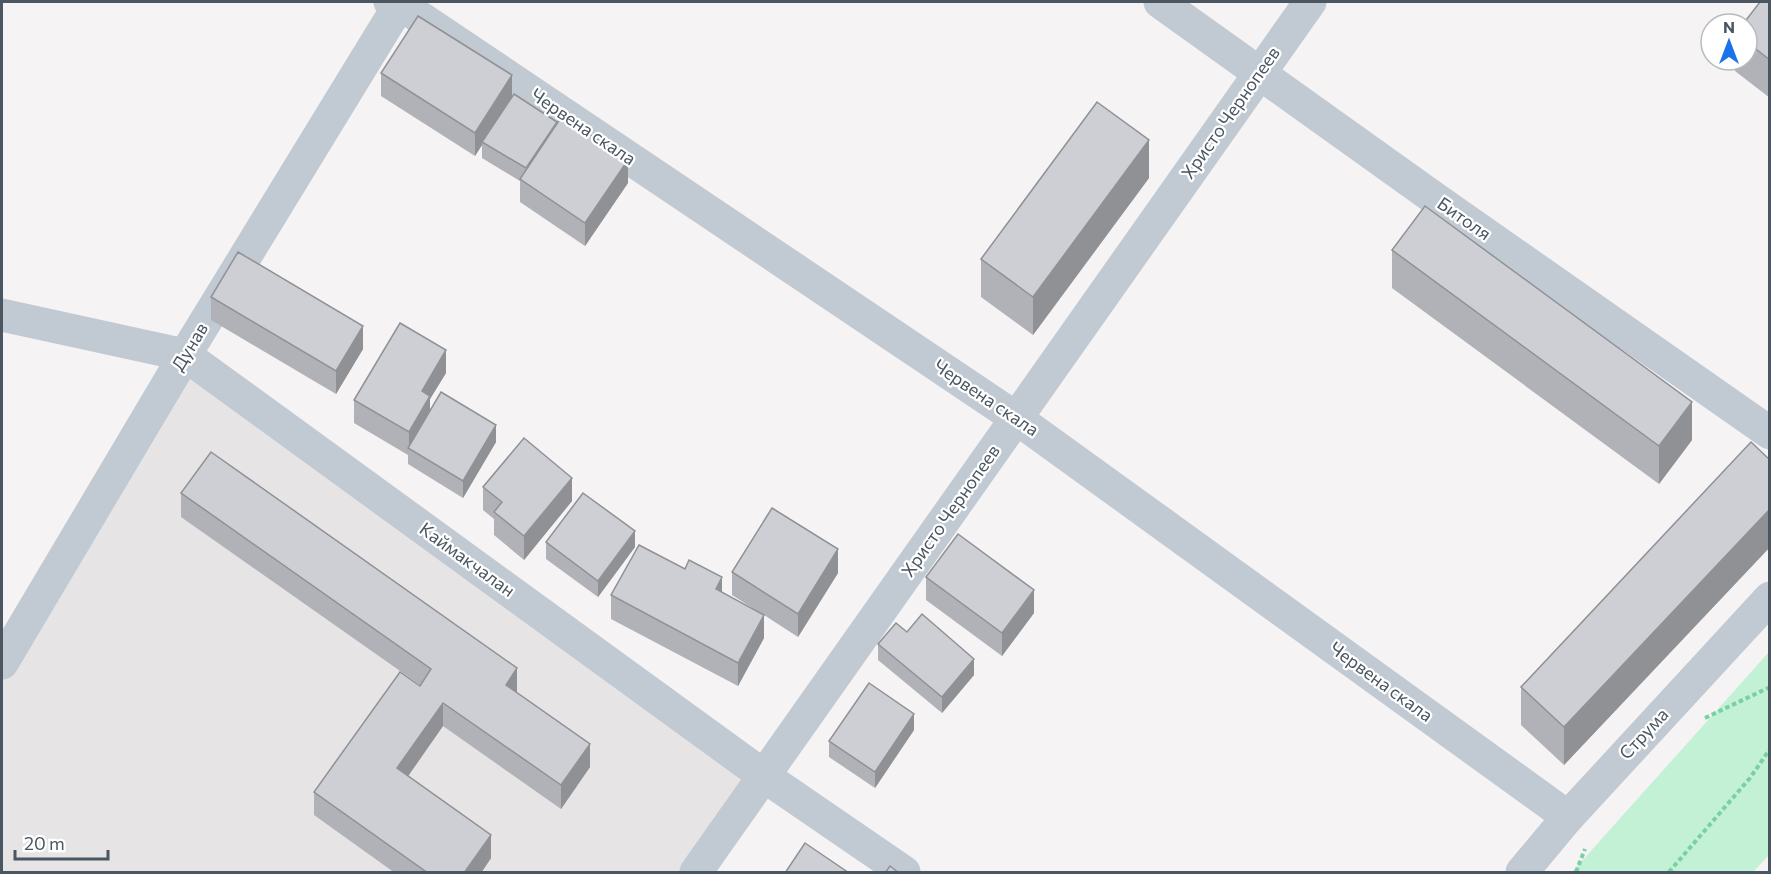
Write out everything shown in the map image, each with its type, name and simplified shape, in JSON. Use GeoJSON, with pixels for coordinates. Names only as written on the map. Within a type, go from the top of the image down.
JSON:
{"type":"FeatureCollection","features":[{"type":"Feature","properties":{"kind":"street","name":"Дунав"},"geometry":{"type":"LineString","coordinates":[[2,663],[397,2]]}},
{"type":"Feature","properties":{"kind":"street","name":"Червена скала"},"geometry":{"type":"LineString","coordinates":[[397,2],[1016,418],[1568,817]]}},
{"type":"Feature","properties":{"kind":"street","name":"Битоля"},"geometry":{"type":"LineString","coordinates":[[1160,2],[1434,198],[1770,433]]}},
{"type":"Feature","properties":{"kind":"street","name":"Христо Чернопеев"},"geometry":{"type":"LineString","coordinates":[[696,873],[1310,2]]}},
{"type":"Feature","properties":{"kind":"street","name":"Каймакчалан"},"geometry":{"type":"LineString","coordinates":[[2,315],[185,355],[764,776],[904,873]]}},
{"type":"Feature","properties":{"kind":"street","name":"Струма"},"geometry":{"type":"LineString","coordinates":[[1522,873],[1568,817],[1770,598]]}},
{"type":"Feature","properties":{"kind":"path"},"geometry":{"type":"LineString","coordinates":[[1669,873],[1750,778],[1770,749]]}},
{"type":"Feature","properties":{"kind":"shaded area"},"geometry":{"type":"Polygon","coordinates":[[[185,355],[764,776],[696,872],[2,872],[2,663],[185,355]]]}},
{"type":"Feature","properties":{"kind":"green space"},"geometry":{"type":"Polygon","coordinates":[[[1769,652],[1769,855],[1753,872],[1572,872],[1769,652]]]}},
{"type":"Feature","properties":{"kind":"building"},"geometry":{"type":"Polygon","coordinates":[[[1760,2],[1770,2],[1770,60],[1759,51],[1759,12],[1752,12],[1760,2]]]}},
{"type":"Feature","properties":{"kind":"building"},"geometry":{"type":"Polygon","coordinates":[[[418,16],[512,75],[475,133],[381,73],[418,16]]]}},
{"type":"Feature","properties":{"kind":"building"},"geometry":{"type":"Polygon","coordinates":[[[514,94],[557,122],[526,168],[482,142],[514,94]]]}},
{"type":"Feature","properties":{"kind":"building"},"geometry":{"type":"Polygon","coordinates":[[[1097,102],[1149,140],[1033,297],[981,259],[1097,102]]]}},
{"type":"Feature","properties":{"kind":"building"},"geometry":{"type":"Polygon","coordinates":[[[562,116],[628,160],[585,223],[520,179],[562,116]]]}},
{"type":"Feature","properties":{"kind":"building"},"geometry":{"type":"Polygon","coordinates":[[[1425,206],[1692,402],[1659,446],[1392,250],[1425,206]]]}},
{"type":"Feature","properties":{"kind":"building"},"geometry":{"type":"Polygon","coordinates":[[[238,252],[363,326],[336,371],[211,297],[238,252]]]}},
{"type":"Feature","properties":{"kind":"building"},"geometry":{"type":"Polygon","coordinates":[[[400,323],[446,350],[422,391],[430,396],[409,432],[354,400],[400,323]]]}},
{"type":"Feature","properties":{"kind":"building"},"geometry":{"type":"Polygon","coordinates":[[[441,392],[496,425],[463,481],[408,448],[441,392]]]}},
{"type":"Feature","properties":{"kind":"building"},"geometry":{"type":"Polygon","coordinates":[[[524,438],[572,478],[524,536],[494,512],[502,502],[483,487],[524,438]]]}},
{"type":"Feature","properties":{"kind":"building"},"geometry":{"type":"Polygon","coordinates":[[[1751,442],[1770,460],[1770,509],[1564,727],[1521,687],[1751,442]]]}},
{"type":"Feature","properties":{"kind":"building"},"geometry":{"type":"Polygon","coordinates":[[[211,452],[517,668],[506,685],[590,744],[561,785],[443,703],[397,768],[491,835],[464,873],[428,873],[314,792],[400,672],[420,686],[431,669],[181,493],[211,452]]]}},
{"type":"Feature","properties":{"kind":"building"},"geometry":{"type":"Polygon","coordinates":[[[583,493],[635,531],[598,581],[546,542],[583,493]]]}},
{"type":"Feature","properties":{"kind":"building"},"geometry":{"type":"Polygon","coordinates":[[[772,508],[838,549],[798,614],[732,572],[772,508]]]}},
{"type":"Feature","properties":{"kind":"building"},"geometry":{"type":"Polygon","coordinates":[[[958,534],[1034,590],[1002,633],[926,577],[958,534]]]}},
{"type":"Feature","properties":{"kind":"building"},"geometry":{"type":"Polygon","coordinates":[[[639,545],[685,569],[689,560],[722,577],[716,589],[764,615],[738,663],[611,595],[639,545]]]}},
{"type":"Feature","properties":{"kind":"building"},"geometry":{"type":"Polygon","coordinates":[[[922,614],[974,659],[942,697],[878,644],[896,623],[907,632],[922,614]]]}},
{"type":"Feature","properties":{"kind":"building"},"geometry":{"type":"Polygon","coordinates":[[[869,683],[914,714],[875,772],[829,741],[869,683]]]}},
{"type":"Feature","properties":{"kind":"building"},"geometry":{"type":"Polygon","coordinates":[[[805,843],[849,873],[785,873],[805,843]]]}},
{"type":"Feature","properties":{"kind":"building"},"geometry":{"type":"Polygon","coordinates":[[[890,866],[899,873],[885,873],[890,866]]]}}]}
